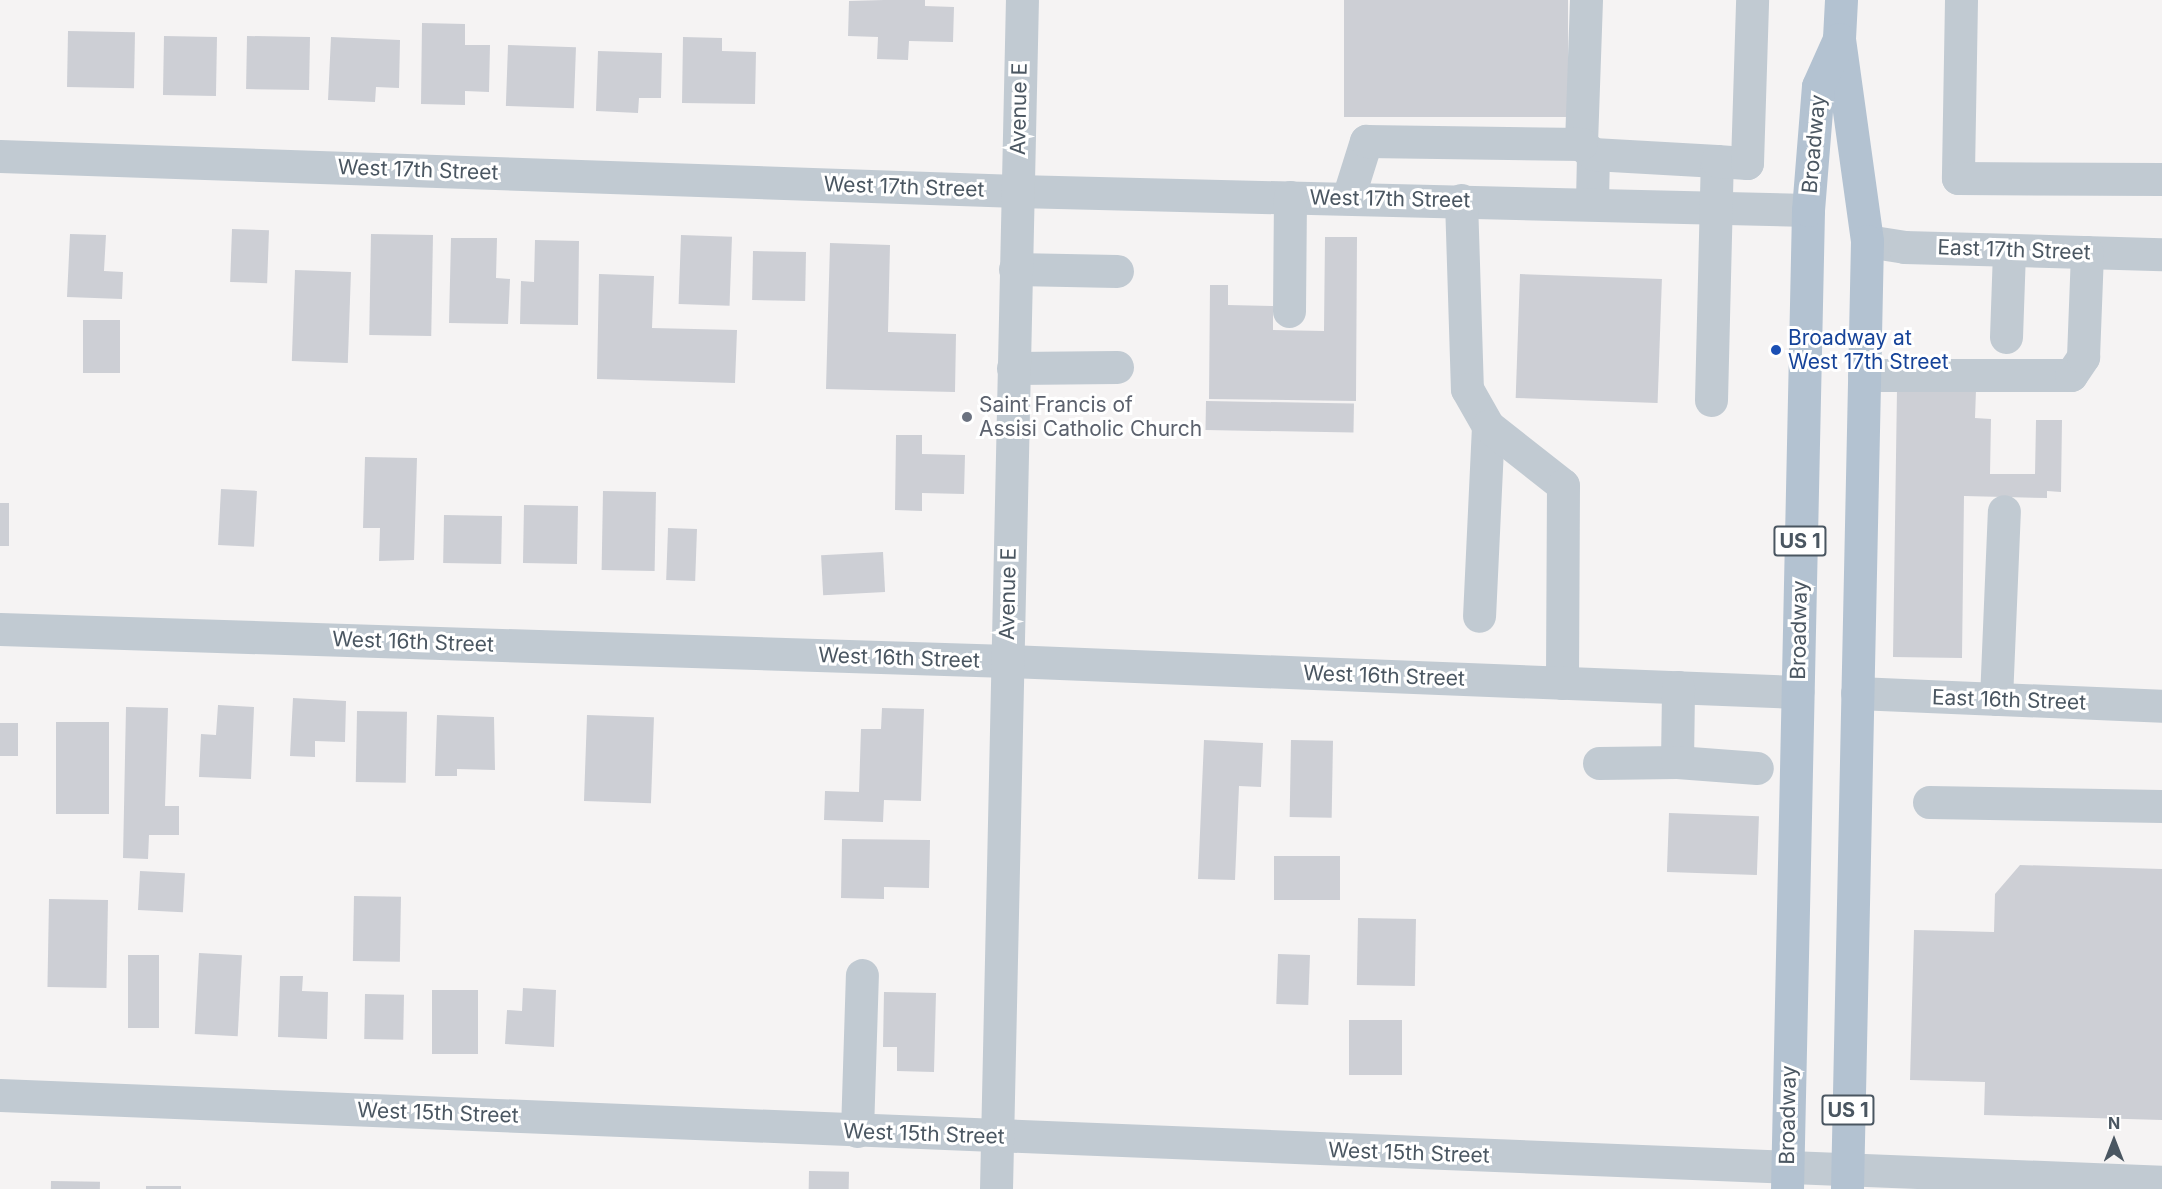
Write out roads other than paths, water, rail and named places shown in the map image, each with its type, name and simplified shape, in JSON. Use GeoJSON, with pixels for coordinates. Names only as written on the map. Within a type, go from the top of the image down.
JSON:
{"type":"FeatureCollection","features":[{"type":"Feature","properties":{"kind":"main road","name":"Broadway"},"geometry":{"type":"LineString","coordinates":[[1841,0],[1839,39],[1867,241],[1847,1180]]}},
{"type":"Feature","properties":{"kind":"main road","name":"Broadway"},"geometry":{"type":"LineString","coordinates":[[1787,1178],[1808,210],[1818,86],[1839,39]]}},
{"type":"Feature","properties":{"kind":"street","name":"Avenue E"},"geometry":{"type":"LineString","coordinates":[[996,1189],[1022,0]]}},
{"type":"Feature","properties":{"kind":"street"},"geometry":{"type":"LineString","coordinates":[[1586,0],[1587,149],[1592,203]]}},
{"type":"Feature","properties":{"kind":"street"},"geometry":{"type":"LineString","coordinates":[[1348,198],[1366,141],[1587,149],[1747,163],[1752,0]]}},
{"type":"Feature","properties":{"kind":"street"},"geometry":{"type":"LineString","coordinates":[[1962,0],[1958,178],[2162,179]]}},
{"type":"Feature","properties":{"kind":"street","name":"West 17th Street"},"geometry":{"type":"LineString","coordinates":[[0,156],[1017,191],[1592,203],[1808,210]]}},
{"type":"Feature","properties":{"kind":"street"},"geometry":{"type":"LineString","coordinates":[[1711,400],[1713,206],[1716,161]]}},
{"type":"Feature","properties":{"kind":"street"},"geometry":{"type":"LineString","coordinates":[[1289,311],[1290,197]]}},
{"type":"Feature","properties":{"kind":"street"},"geometry":{"type":"LineString","coordinates":[[1461,200],[1467,389],[1488,426],[1563,485],[1562,683]]}},
{"type":"Feature","properties":{"kind":"street","name":"East 17th Street"},"geometry":{"type":"LineString","coordinates":[[1867,241],[1904,247],[2162,254]]}},
{"type":"Feature","properties":{"kind":"street"},"geometry":{"type":"LineString","coordinates":[[2006,337],[2010,250]]}},
{"type":"Feature","properties":{"kind":"street"},"geometry":{"type":"LineString","coordinates":[[1864,375],[2071,375],[2083,357],[2087,252]]}},
{"type":"Feature","properties":{"kind":"street"},"geometry":{"type":"LineString","coordinates":[[1015,269],[1117,271]]}},
{"type":"Feature","properties":{"kind":"street"},"geometry":{"type":"LineString","coordinates":[[1013,368],[1117,367]]}},
{"type":"Feature","properties":{"kind":"street"},"geometry":{"type":"LineString","coordinates":[[1479,616],[1488,426]]}},
{"type":"Feature","properties":{"kind":"street"},"geometry":{"type":"LineString","coordinates":[[1996,699],[2004,511]]}},
{"type":"Feature","properties":{"kind":"street","name":"West 16th Street"},"geometry":{"type":"LineString","coordinates":[[0,629],[1007,661],[1797,692]]}},
{"type":"Feature","properties":{"kind":"street"},"geometry":{"type":"LineString","coordinates":[[1677,762],[1678,687]]}},
{"type":"Feature","properties":{"kind":"street","name":"East 16th Street"},"geometry":{"type":"LineString","coordinates":[[1857,693],[2162,705]]}},
{"type":"Feature","properties":{"kind":"street"},"geometry":{"type":"LineString","coordinates":[[1599,763],[1677,762],[1757,768]]}},
{"type":"Feature","properties":{"kind":"street"},"geometry":{"type":"LineString","coordinates":[[1929,802],[2162,806]]}},
{"type":"Feature","properties":{"kind":"street"},"geometry":{"type":"LineString","coordinates":[[857,1131],[862,975]]}},
{"type":"Feature","properties":{"kind":"street","name":"West 15th Street"},"geometry":{"type":"LineString","coordinates":[[0,1095],[996,1137],[1787,1178],[2162,1182]]}},
{"type":"Feature","properties":{"kind":"place","name":"Broadway at West 17th Street"},"geometry":{"type":"Point","coordinates":[1776,350]}},
{"type":"Feature","properties":{"kind":"place","name":"Saint Francis of Assisi Catholic Church"},"geometry":{"type":"Point","coordinates":[967,417]}}]}
